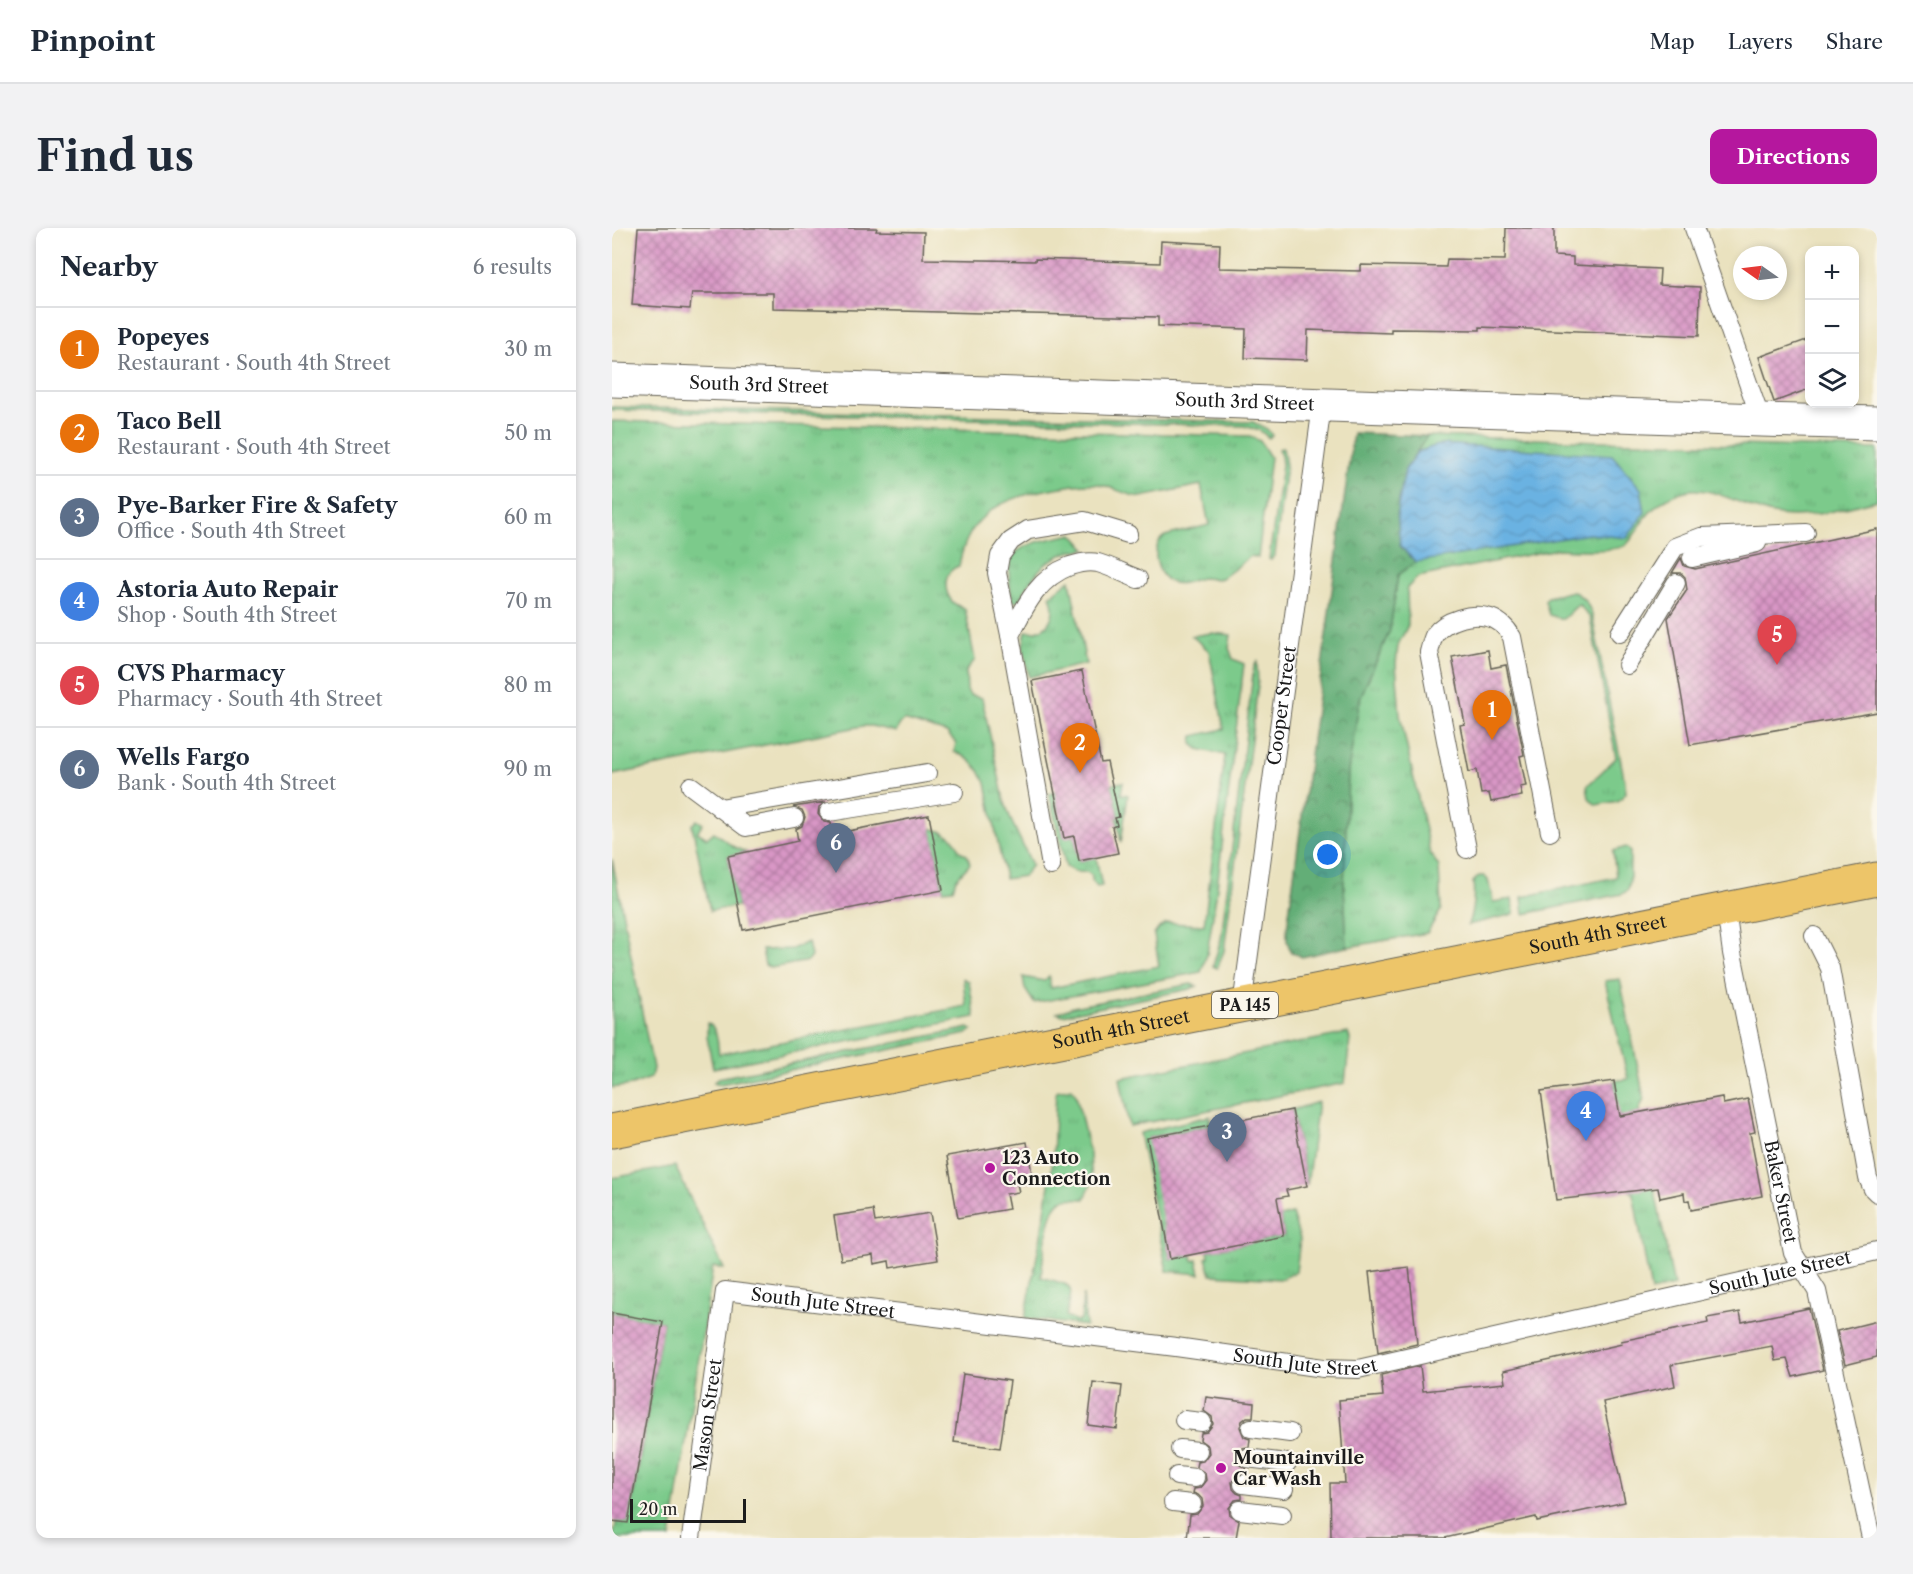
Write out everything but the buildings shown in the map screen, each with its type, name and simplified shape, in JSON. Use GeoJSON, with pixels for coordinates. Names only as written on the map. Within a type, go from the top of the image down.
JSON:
{"type":"FeatureCollection","features":[{"type":"Feature","properties":{"kind":"main road","name":"South 4th Street"},"geometry":{"type":"LineString","coordinates":[[612,1131],[1877,879]]}},
{"type":"Feature","properties":{"kind":"street","name":"South 3rd Street"},"geometry":{"type":"LineString","coordinates":[[612,380],[1877,423]]}},
{"type":"Feature","properties":{"kind":"lane"},"geometry":{"type":"LineString","coordinates":[[1694,228],[1761,420]]}},
{"type":"Feature","properties":{"kind":"lane","name":"Cooper Street"},"geometry":{"type":"LineString","coordinates":[[1242,1006],[1322,405]]}},
{"type":"Feature","properties":{"kind":"lane"},"geometry":{"type":"LineString","coordinates":[[1051,866],[997,573],[1000,556],[1011,541],[1028,530],[1085,521],[1128,534]]}},
{"type":"Feature","properties":{"kind":"lane"},"geometry":{"type":"LineString","coordinates":[[1620,633],[1675,547],[1701,537],[1806,533],[1692,558]]}},
{"type":"Feature","properties":{"kind":"lane"},"geometry":{"type":"LineString","coordinates":[[1010,635],[1023,610],[1041,584],[1057,571],[1080,563],[1097,563],[1138,579]]}},
{"type":"Feature","properties":{"kind":"lane"},"geometry":{"type":"LineString","coordinates":[[1627,665],[1676,583]]}},
{"type":"Feature","properties":{"kind":"lane"},"geometry":{"type":"LineString","coordinates":[[1467,849],[1429,652],[1434,635],[1445,624],[1462,618],[1488,617],[1507,628],[1512,637],[1550,832]]}},
{"type":"Feature","properties":{"kind":"lane"},"geometry":{"type":"LineString","coordinates":[[720,808],[927,773]]}},
{"type":"Feature","properties":{"kind":"lane"},"geometry":{"type":"LineString","coordinates":[[691,786],[746,826],[794,819]]}},
{"type":"Feature","properties":{"kind":"lane"},"geometry":{"type":"LineString","coordinates":[[829,812],[954,792]]}},
{"type":"Feature","properties":{"kind":"lane","name":"Baker Street"},"geometry":{"type":"LineString","coordinates":[[1726,909],[1732,952],[1793,1253],[1817,1292],[1871,1538]]}},
{"type":"Feature","properties":{"kind":"lane"},"geometry":{"type":"LineString","coordinates":[[1814,936],[1830,968],[1868,1178],[1877,1193]]}},
{"type":"Feature","properties":{"kind":"lane","name":"South Jute Street"},"geometry":{"type":"LineString","coordinates":[[725,1291],[1176,1347],[1324,1368],[1358,1369],[1877,1251]]}},
{"type":"Feature","properties":{"kind":"lane","name":"Mason Street"},"geometry":{"type":"LineString","coordinates":[[691,1538],[725,1291]]}},
{"type":"Feature","properties":{"kind":"lane"},"geometry":{"type":"LineString","coordinates":[[1251,1428],[1290,1433]]}},
{"type":"Feature","properties":{"kind":"lane"},"geometry":{"type":"LineString","coordinates":[[1247,1458],[1287,1463]]}},
{"type":"Feature","properties":{"kind":"lane"},"geometry":{"type":"LineString","coordinates":[[1243,1484],[1284,1489]]}},
{"type":"Feature","properties":{"kind":"lane"},"geometry":{"type":"LineString","coordinates":[[1173,1502],[1192,1504]]}},
{"type":"Feature","properties":{"kind":"lane"},"geometry":{"type":"LineString","coordinates":[[1240,1510],[1282,1515]]}},
{"type":"Feature","properties":{"kind":"green space"},"geometry":{"type":"Polygon","coordinates":[[[612,407],[1253,422],[1267,429],[1272,435],[1269,438],[1259,430],[1244,426],[612,410],[612,407]]]}},
{"type":"Feature","properties":{"kind":"green space"},"geometry":{"type":"Polygon","coordinates":[[[612,421],[1250,436],[1260,441],[1270,457],[1258,558],[1251,556],[1219,579],[1203,578],[1175,583],[1166,579],[1161,573],[1156,560],[1160,540],[1165,536],[1209,525],[1201,485],[1141,497],[1097,484],[1055,488],[1005,502],[980,520],[964,547],[959,566],[950,571],[946,585],[952,602],[965,609],[975,660],[966,670],[967,690],[970,695],[982,698],[1004,800],[1032,865],[1024,876],[1005,879],[986,783],[980,773],[969,760],[954,752],[956,743],[947,733],[904,720],[896,732],[863,726],[612,775],[612,421]]]}},
{"type":"Feature","properties":{"kind":"green space"},"geometry":{"type":"Polygon","coordinates":[[[1353,433],[1427,436],[1405,470],[1400,546],[1416,562],[1398,575],[1390,630],[1360,698],[1348,771],[1344,886],[1347,947],[1302,957],[1291,952],[1287,941],[1287,928],[1353,433]]]}},
{"type":"Feature","properties":{"kind":"green space"},"geometry":{"type":"Polygon","coordinates":[[[1427,436],[1877,449],[1877,500],[1825,513],[1786,516],[1764,512],[1706,491],[1685,491],[1666,499],[1655,507],[1628,543],[1621,547],[1593,550],[1557,549],[1418,577],[1407,588],[1408,625],[1398,645],[1396,664],[1400,715],[1430,853],[1439,867],[1441,910],[1427,933],[1347,947],[1344,886],[1348,771],[1360,698],[1390,630],[1398,575],[1405,470],[1427,436]]]}},
{"type":"Feature","properties":{"kind":"green space"},"geometry":{"type":"Polygon","coordinates":[[[1283,448],[1286,465],[1275,554],[1271,560],[1269,559],[1282,465],[1278,449],[1283,448]]]}},
{"type":"Feature","properties":{"kind":"green space"},"geometry":{"type":"Polygon","coordinates":[[[1073,534],[1086,549],[1052,559],[1030,581],[1018,602],[1012,601],[1009,568],[1016,553],[1030,544],[1073,534]]]}},
{"type":"Feature","properties":{"kind":"green space"},"geometry":{"type":"Polygon","coordinates":[[[1070,580],[1086,664],[1029,677],[1023,646],[1026,631],[1040,630],[1049,622],[1053,610],[1050,596],[1070,580]]]}},
{"type":"Feature","properties":{"kind":"green space"},"geometry":{"type":"Polygon","coordinates":[[[1573,591],[1585,601],[1592,615],[1625,783],[1626,793],[1618,801],[1596,805],[1589,798],[1587,786],[1616,758],[1590,618],[1579,604],[1563,619],[1549,615],[1545,601],[1548,597],[1573,591]]]}},
{"type":"Feature","properties":{"kind":"green space"},"geometry":{"type":"Polygon","coordinates":[[[1211,633],[1231,635],[1229,648],[1233,659],[1244,664],[1216,896],[1207,954],[1201,972],[1034,1003],[1025,989],[1023,977],[1044,981],[1049,976],[1051,988],[1159,966],[1154,935],[1160,927],[1169,923],[1204,925],[1225,755],[1198,749],[1192,744],[1193,736],[1224,729],[1209,651],[1192,636],[1211,633]]]}},
{"type":"Feature","properties":{"kind":"green space"},"geometry":{"type":"Polygon","coordinates":[[[1257,662],[1258,685],[1224,951],[1217,968],[1213,966],[1221,939],[1254,666],[1257,662]]]}},
{"type":"Feature","properties":{"kind":"green space"},"geometry":{"type":"Polygon","coordinates":[[[1123,782],[1121,794],[1128,795],[1121,843],[1117,817],[1119,816],[1113,789],[1108,789],[1107,785],[1123,782]]]}},
{"type":"Feature","properties":{"kind":"green space"},"geometry":{"type":"Polygon","coordinates":[[[1055,792],[1064,837],[1074,836],[1079,861],[1096,857],[1102,886],[1097,887],[1092,881],[1092,876],[1087,872],[1076,872],[1066,867],[1049,794],[1055,792]]]}},
{"type":"Feature","properties":{"kind":"green space"},"geometry":{"type":"Polygon","coordinates":[[[697,820],[703,824],[697,832],[707,838],[714,832],[734,847],[746,852],[728,856],[738,906],[710,911],[692,825],[697,820]]]}},
{"type":"Feature","properties":{"kind":"green space"},"geometry":{"type":"Polygon","coordinates":[[[931,828],[949,835],[960,851],[967,855],[970,864],[956,879],[953,889],[943,890],[931,828]]]}},
{"type":"Feature","properties":{"kind":"green space"},"geometry":{"type":"Polygon","coordinates":[[[1626,847],[1630,850],[1630,880],[1628,890],[1622,894],[1524,914],[1522,897],[1616,877],[1613,851],[1626,847]]]}},
{"type":"Feature","properties":{"kind":"green space"},"geometry":{"type":"Polygon","coordinates":[[[612,859],[653,1068],[651,1078],[632,1085],[612,1088],[612,859]]]}},
{"type":"Feature","properties":{"kind":"green space"},"geometry":{"type":"Polygon","coordinates":[[[1479,876],[1484,876],[1488,880],[1493,902],[1512,899],[1514,914],[1468,925],[1473,904],[1473,882],[1479,876]]]}},
{"type":"Feature","properties":{"kind":"green space"},"geometry":{"type":"Polygon","coordinates":[[[808,942],[811,956],[808,961],[771,968],[765,965],[762,950],[792,949],[808,942]]]}},
{"type":"Feature","properties":{"kind":"green space"},"geometry":{"type":"Polygon","coordinates":[[[963,978],[969,982],[975,1017],[713,1068],[707,1037],[707,1023],[716,1032],[719,1054],[966,1006],[963,978]]]}},
{"type":"Feature","properties":{"kind":"green space"},"geometry":{"type":"Polygon","coordinates":[[[1620,979],[1644,1098],[1639,1111],[1674,1286],[1651,1291],[1633,1193],[1630,1191],[1614,1081],[1628,1079],[1605,981],[1620,979]]]}},
{"type":"Feature","properties":{"kind":"green space"},"geometry":{"type":"Polygon","coordinates":[[[1191,984],[1197,986],[1063,1015],[1057,1013],[1073,1007],[1191,984]]]}},
{"type":"Feature","properties":{"kind":"green space"},"geometry":{"type":"Polygon","coordinates":[[[969,1028],[972,1030],[967,1034],[720,1084],[714,1082],[718,1078],[969,1028]]]}},
{"type":"Feature","properties":{"kind":"green space"},"geometry":{"type":"Polygon","coordinates":[[[1348,1033],[1350,1039],[1345,1083],[1129,1126],[1120,1078],[1348,1033]]]}},
{"type":"Feature","properties":{"kind":"green space"},"geometry":{"type":"Polygon","coordinates":[[[1072,1088],[1076,1095],[1090,1155],[1092,1181],[1085,1199],[1064,1199],[1057,1205],[1049,1223],[1041,1277],[1069,1287],[1070,1297],[1066,1316],[1076,1322],[1081,1320],[1083,1295],[1086,1326],[1025,1318],[1053,1158],[1056,1091],[1072,1088]]]}},
{"type":"Feature","properties":{"kind":"green space"},"geometry":{"type":"Polygon","coordinates":[[[1318,1102],[1307,1186],[1292,1110],[1318,1102]]]}},
{"type":"Feature","properties":{"kind":"green space"},"geometry":{"type":"Polygon","coordinates":[[[1210,1116],[1211,1125],[1148,1138],[1170,1259],[1192,1255],[1193,1261],[1197,1260],[1200,1274],[1167,1271],[1139,1133],[1210,1116]]]}},
{"type":"Feature","properties":{"kind":"green space"},"geometry":{"type":"Polygon","coordinates":[[[675,1166],[724,1269],[713,1267],[671,1538],[613,1538],[621,1499],[632,1501],[634,1493],[663,1322],[612,1313],[612,1178],[675,1166]]]}},
{"type":"Feature","properties":{"kind":"green space"},"geometry":{"type":"Polygon","coordinates":[[[1292,1214],[1300,1239],[1296,1272],[1281,1279],[1211,1275],[1206,1258],[1209,1257],[1208,1251],[1284,1236],[1280,1217],[1292,1214]]]}},
{"type":"Feature","properties":{"kind":"water"},"geometry":{"type":"Polygon","coordinates":[[[1441,444],[1612,455],[1641,489],[1645,512],[1627,538],[1589,534],[1416,562],[1400,546],[1397,511],[1405,470],[1417,452],[1441,444]]]}},
{"type":"Feature","properties":{"kind":"place","name":"CVS Pharmacy"},"geometry":{"type":"Point","coordinates":[1777,665]}},
{"type":"Feature","properties":{"kind":"place","name":"Popeyes"},"geometry":{"type":"Point","coordinates":[1492,740]}},
{"type":"Feature","properties":{"kind":"place","name":"Taco Bell"},"geometry":{"type":"Point","coordinates":[1080,773]}},
{"type":"Feature","properties":{"kind":"place","name":"Wells Fargo"},"geometry":{"type":"Point","coordinates":[836,873]}},
{"type":"Feature","properties":{"kind":"place","name":"Astoria Auto Repair"},"geometry":{"type":"Point","coordinates":[1586,1141]}},
{"type":"Feature","properties":{"kind":"place","name":"Pye-Barker Fire & Safety"},"geometry":{"type":"Point","coordinates":[1227,1162]}},
{"type":"Feature","properties":{"kind":"place","name":"123 Auto Connection"},"geometry":{"type":"Point","coordinates":[990,1168]}},
{"type":"Feature","properties":{"kind":"place","name":"Mountainville Car Wash"},"geometry":{"type":"Point","coordinates":[1221,1468]}}]}
